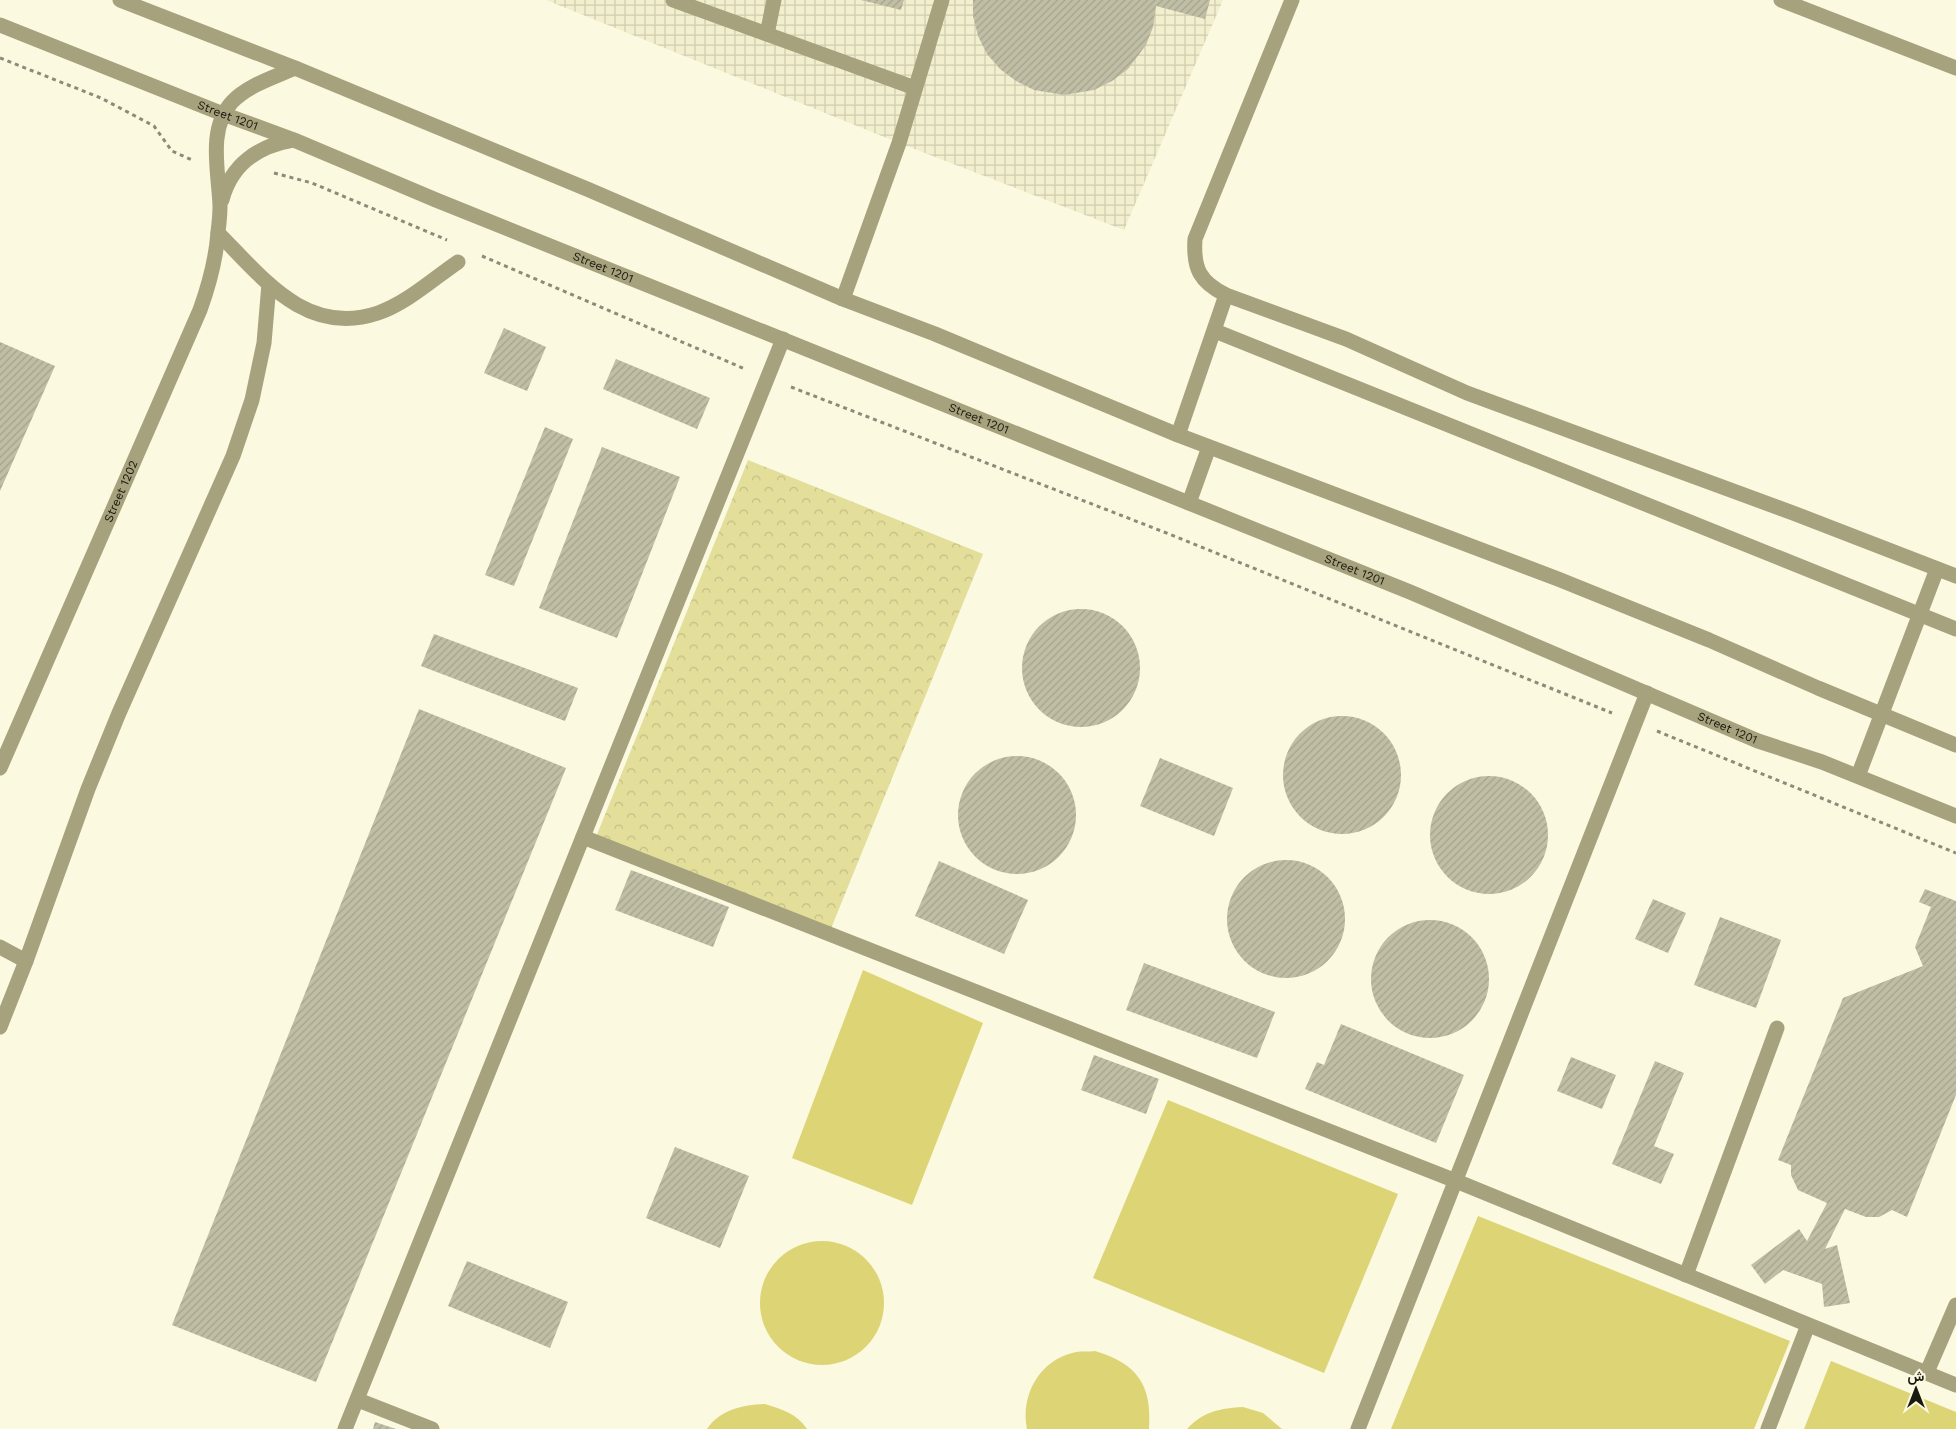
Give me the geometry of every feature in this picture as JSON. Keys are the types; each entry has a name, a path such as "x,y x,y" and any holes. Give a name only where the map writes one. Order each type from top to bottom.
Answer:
{"street":[{"path":"120,0 296,68 587,189 843,300 935,334 1208,447 1558,579 1709,640 1956,745"},
{"path":"673,0 915,88"},
{"path":"767,34 774,0"},
{"path":"843,300 899,143 942,0"},
{"path":"1292,0 1195,239 1194,257 1199,273 1210,287 1346,339 1466,393 1793,513 1956,576"},
{"path":"1781,0 1956,68"},
{"name":"Street 1201","path":"0,25 223,114 294,140 436,200 1410,592 1758,741 1822,762 1956,816"},
{"name":"Street 1202","path":"0,768 200,310 209,285 215,260 218,233 220,206 217,140 223,114 240,95 296,68"},
{"name":"Street 1202","path":"220,206 225,189 234,173 246,160 260,149 276,143 294,140"},
{"path":"218,233 268,284 292,303 319,315 348,319 378,313 404,300 458,262"},
{"path":"0,1027 26,961 88,788 119,713 233,456 252,400 264,343 268,284"},
{"path":"1178,435 1215,331 1226,294"},
{"path":"1215,331 1956,630"},
{"path":"345,1429 783,339"},
{"path":"1189,503 1208,447"},
{"path":"1858,776 1921,616 1937,570"},
{"path":"1358,1429 1647,693"},
{"path":"583,837 1456,1181 1956,1384"},
{"path":"0,947 26,961"},
{"path":"1686,1275 1777,1028"},
{"path":"1927,1372 1956,1305"},
{"path":"1768,1429 1808,1325"},
{"path":"358,1400 432,1429"}],"path":[{"path":"0,58 101,98 154,126 172,151 217,171"},
{"path":"234,173 278,173 312,183 448,241"},
{"path":"476,253 768,378 1173,536 1956,853"}],"shaded area":[{"path":"546,0 1223,0 1124,230 899,143"},
{"path":"863,970 983,1023 912,1205 792,1158"},
{"path":"1168,1100 1398,1194 1324,1373 1093,1278"},
{"path":"1478,1216 1790,1341 1754,1429 1391,1429"},
{"path":"822,1241 846,1246 857,1251 866,1259 874,1268 879,1279 884,1303 879,1327 874,1338 866,1347 857,1355 846,1360 822,1365 798,1360 787,1355 778,1347 770,1338 765,1327 760,1303 765,1279 770,1268 778,1259 787,1251 798,1246"},
{"path":"1095,1351 1122,1362 1139,1378 1145,1388 1148,1400 1149,1429 1027,1429 1026,1416 1030,1392 1035,1380 1043,1370 1063,1356 1076,1352"},
{"path":"1831,1361 1956,1412 1956,1429 1804,1429"},
{"path":"765,1404 794,1416 807,1429 707,1429 712,1422 733,1409"},
{"path":"1243,1407 1263,1413 1282,1429 1187,1429 1193,1423 1212,1412 1227,1408"}],"green space":[{"path":"748,460 983,554 830,931 596,837"}],"building":[{"path":"861,0 904,0 901,10"},
{"path":"973,0 1210,0 1205,19 1156,6 1153,27 1146,45 1128,69 1112,81 1094,90 1064,95 1034,90 1016,81 1000,69 987,54 978,36 973,16"},
{"path":"504,328 546,347 527,391 484,373"},
{"path":"0,342 55,366 0,491"},
{"path":"616,359 710,398 697,429 603,389"},
{"path":"545,427 573,439 514,586 485,575"},
{"path":"602,447 680,477 617,638 539,608"},
{"path":"1081,609 1104,613 1123,626 1136,645 1140,668 1136,691 1123,710 1104,723 1081,727 1058,723 1039,710 1026,691 1022,668 1026,645 1039,626 1058,613"},
{"path":"434,634 578,688 565,721 421,666"},
{"path":"419,709 566,768 316,1382 172,1325"},
{"path":"1342,716 1365,720 1384,733 1397,752 1401,775 1397,798 1384,817 1365,830 1342,834 1319,830 1300,817 1287,798 1283,775 1287,752 1300,733 1319,720"},
{"path":"1017,756 1040,760 1059,773 1072,792 1076,815 1072,838 1059,857 1040,870 1017,874 994,870 975,857 962,838 958,815 962,792 975,773 994,760"},
{"path":"1160,758 1233,788 1214,836 1140,806"},
{"path":"1489,776 1512,780 1531,793 1544,812 1548,835 1544,858 1531,877 1512,890 1489,894 1466,890 1447,877 1434,858 1430,835 1434,812 1447,793 1466,780"},
{"path":"1286,860 1309,864 1328,877 1341,896 1345,919 1341,942 1328,961 1309,974 1286,978 1263,974 1244,961 1231,942 1227,919 1231,896 1244,877 1263,864"},
{"path":"939,861 1028,900 1004,954 915,916"},
{"path":"631,870 729,907 713,947 615,910"},
{"path":"1925,889 1956,901 1956,1095 1907,1217 1892,1210 1879,1217 1866,1217 1845,1209 1825,1249 1837,1245 1850,1303 1824,1307 1822,1284 1783,1270 1765,1284 1751,1265 1799,1229 1807,1241 1827,1203 1798,1190 1791,1175 1791,1165 1778,1160 1843,998 1923,966 1915,947 1931,907 1919,902"},
{"path":"1653,899 1686,913 1668,953 1635,939"},
{"path":"1720,917 1781,940 1756,1008 1694,985"},
{"path":"1430,920 1453,924 1472,937 1485,956 1489,979 1485,1002 1472,1021 1453,1034 1430,1038 1407,1034 1388,1021 1375,1002 1371,979 1375,956 1388,937 1407,924"},
{"path":"1144,963 1275,1012 1257,1058 1126,1010"},
{"path":"1341,1024 1464,1075 1436,1143 1305,1089 1317,1062 1324,1065"},
{"path":"1094,1055 1159,1079 1146,1114 1081,1090"},
{"path":"1571,1057 1616,1075 1602,1109 1557,1091"},
{"path":"1655,1061 1684,1073 1654,1146 1674,1154 1661,1184 1612,1164"},
{"path":"675,1147 749,1176 720,1248 646,1218"},
{"path":"467,1261 568,1302 550,1348 448,1306"},
{"path":"375,1422 396,1429 373,1429"}]}
